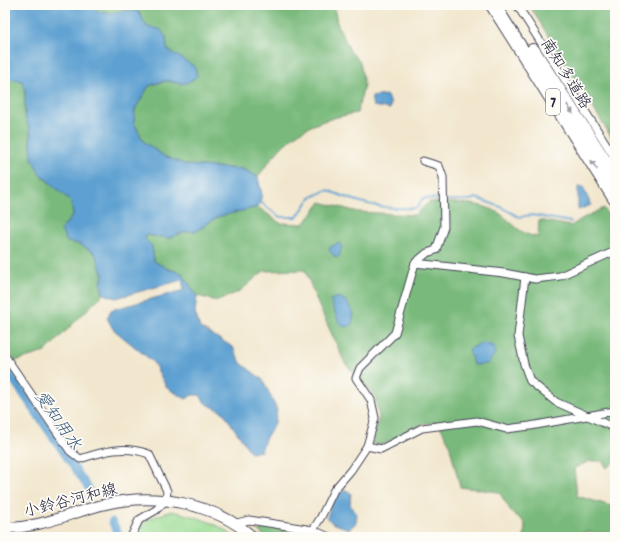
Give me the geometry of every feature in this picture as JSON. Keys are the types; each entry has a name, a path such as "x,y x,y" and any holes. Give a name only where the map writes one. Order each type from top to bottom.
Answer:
{"highway":[{"name":"南知多道路","path":"493,5 615,198"},
{"name":"南知多道路","path":"504,5 615,178"}],"main road":[{"name":"小鈴谷河和線","path":"5,528 22,527 53,521 98,506 120,501 166,500 195,507 233,524 253,537"}],"street":[{"path":"516,5 615,158"},
{"path":"313,530 334,490 351,470 367,446 375,418 371,400 356,378 360,368 395,332 415,263 427,253 436,250 444,227 443,177 439,166 422,161"},
{"path":"415,263 535,278 560,276 615,251"},
{"path":"525,277 518,336 524,364 530,381 556,402 615,428"},
{"path":"5,356 70,451 80,459 108,450 126,448 149,454 167,491 166,500 156,510 139,520 131,537"},
{"path":"367,446 381,449 422,428 477,421 506,429 615,410"},
{"path":"233,524 249,520 313,530 329,537"}],"green space":[{"path":"89,5 334,5 337,23 350,51 360,62 364,85 357,113 324,121 299,133 279,151 258,177 243,169 186,165 164,156 144,142 134,123 135,109 149,86 166,81 181,84 167,49 166,37 147,27 139,12 125,11 108,13 96,10"},
{"path":"529,5 615,5 615,143"},
{"path":"5,78 22,81 25,89 25,116 30,130 30,143 39,174 71,200 73,215 67,222 67,242 79,244 95,253 103,275 101,284 103,294 45,352 15,361 5,342"},
{"path":"321,202 358,212 415,215 429,202 483,206 499,213 526,234 538,237 539,220 571,226 583,218 604,208 615,228 615,461 607,468 602,461 590,461 574,468 577,496 615,507 615,534 588,532 568,537 524,537 525,523 511,511 499,492 460,487 449,443 438,422 423,424 382,445 372,444 379,417 375,397 345,363 318,304 305,270 264,271 240,291 218,301 197,296 182,273 168,269 154,261 152,246 145,240 146,235 169,238 184,232 197,231 216,217 258,207 280,223 304,224"},
{"path":"171,511 196,517 212,523 227,531 234,537 139,537 138,532 146,520"},
{"path":"265,526 317,537 264,537 259,531"}],"water":[{"path":"5,5 89,5 96,10 108,13 125,11 139,12 147,27 160,29 166,37 167,49 195,67 197,76 189,82 180,83 166,81 149,86 135,109 134,123 144,142 164,156 186,165 243,169 258,177 262,195 258,207 217,217 197,231 184,232 169,238 146,235 145,239 152,246 154,261 168,269 182,273 197,296 195,312 200,328 233,347 241,363 263,380 277,410 275,423 265,439 261,451 251,453 223,412 205,403 200,395 192,395 186,399 167,388 153,362 113,329 107,318 111,310 184,290 182,280 116,298 103,294 101,284 103,275 95,253 79,244 67,242 61,230 73,215 71,201 39,173 32,158 30,130 25,116 25,89 22,81 5,78"},
{"path":"386,95 391,103 390,109 373,106 371,97"},
{"path":"578,187 583,187 591,205 578,210"},
{"path":"339,243 342,247 339,256 336,258 329,250 330,247"},
{"path":"339,297 346,301 354,313 352,325 346,327 340,325 330,300"},
{"path":"482,343 494,346 495,353 488,364 473,365 469,349"},
{"path":"346,490 351,493 350,505 357,514 356,523 349,529 332,523 327,517 335,497"}],"waterway":[{"path":"260,202 280,217 297,217 310,198 327,190 370,205 392,208 417,208 423,198 439,199"},
{"path":"447,200 470,200 476,198 501,207 519,217 532,215 571,222"},
{"name":"愛知用水","path":"5,368 89,489"},
{"name":"愛知用水","path":"112,522 121,537"}]}
